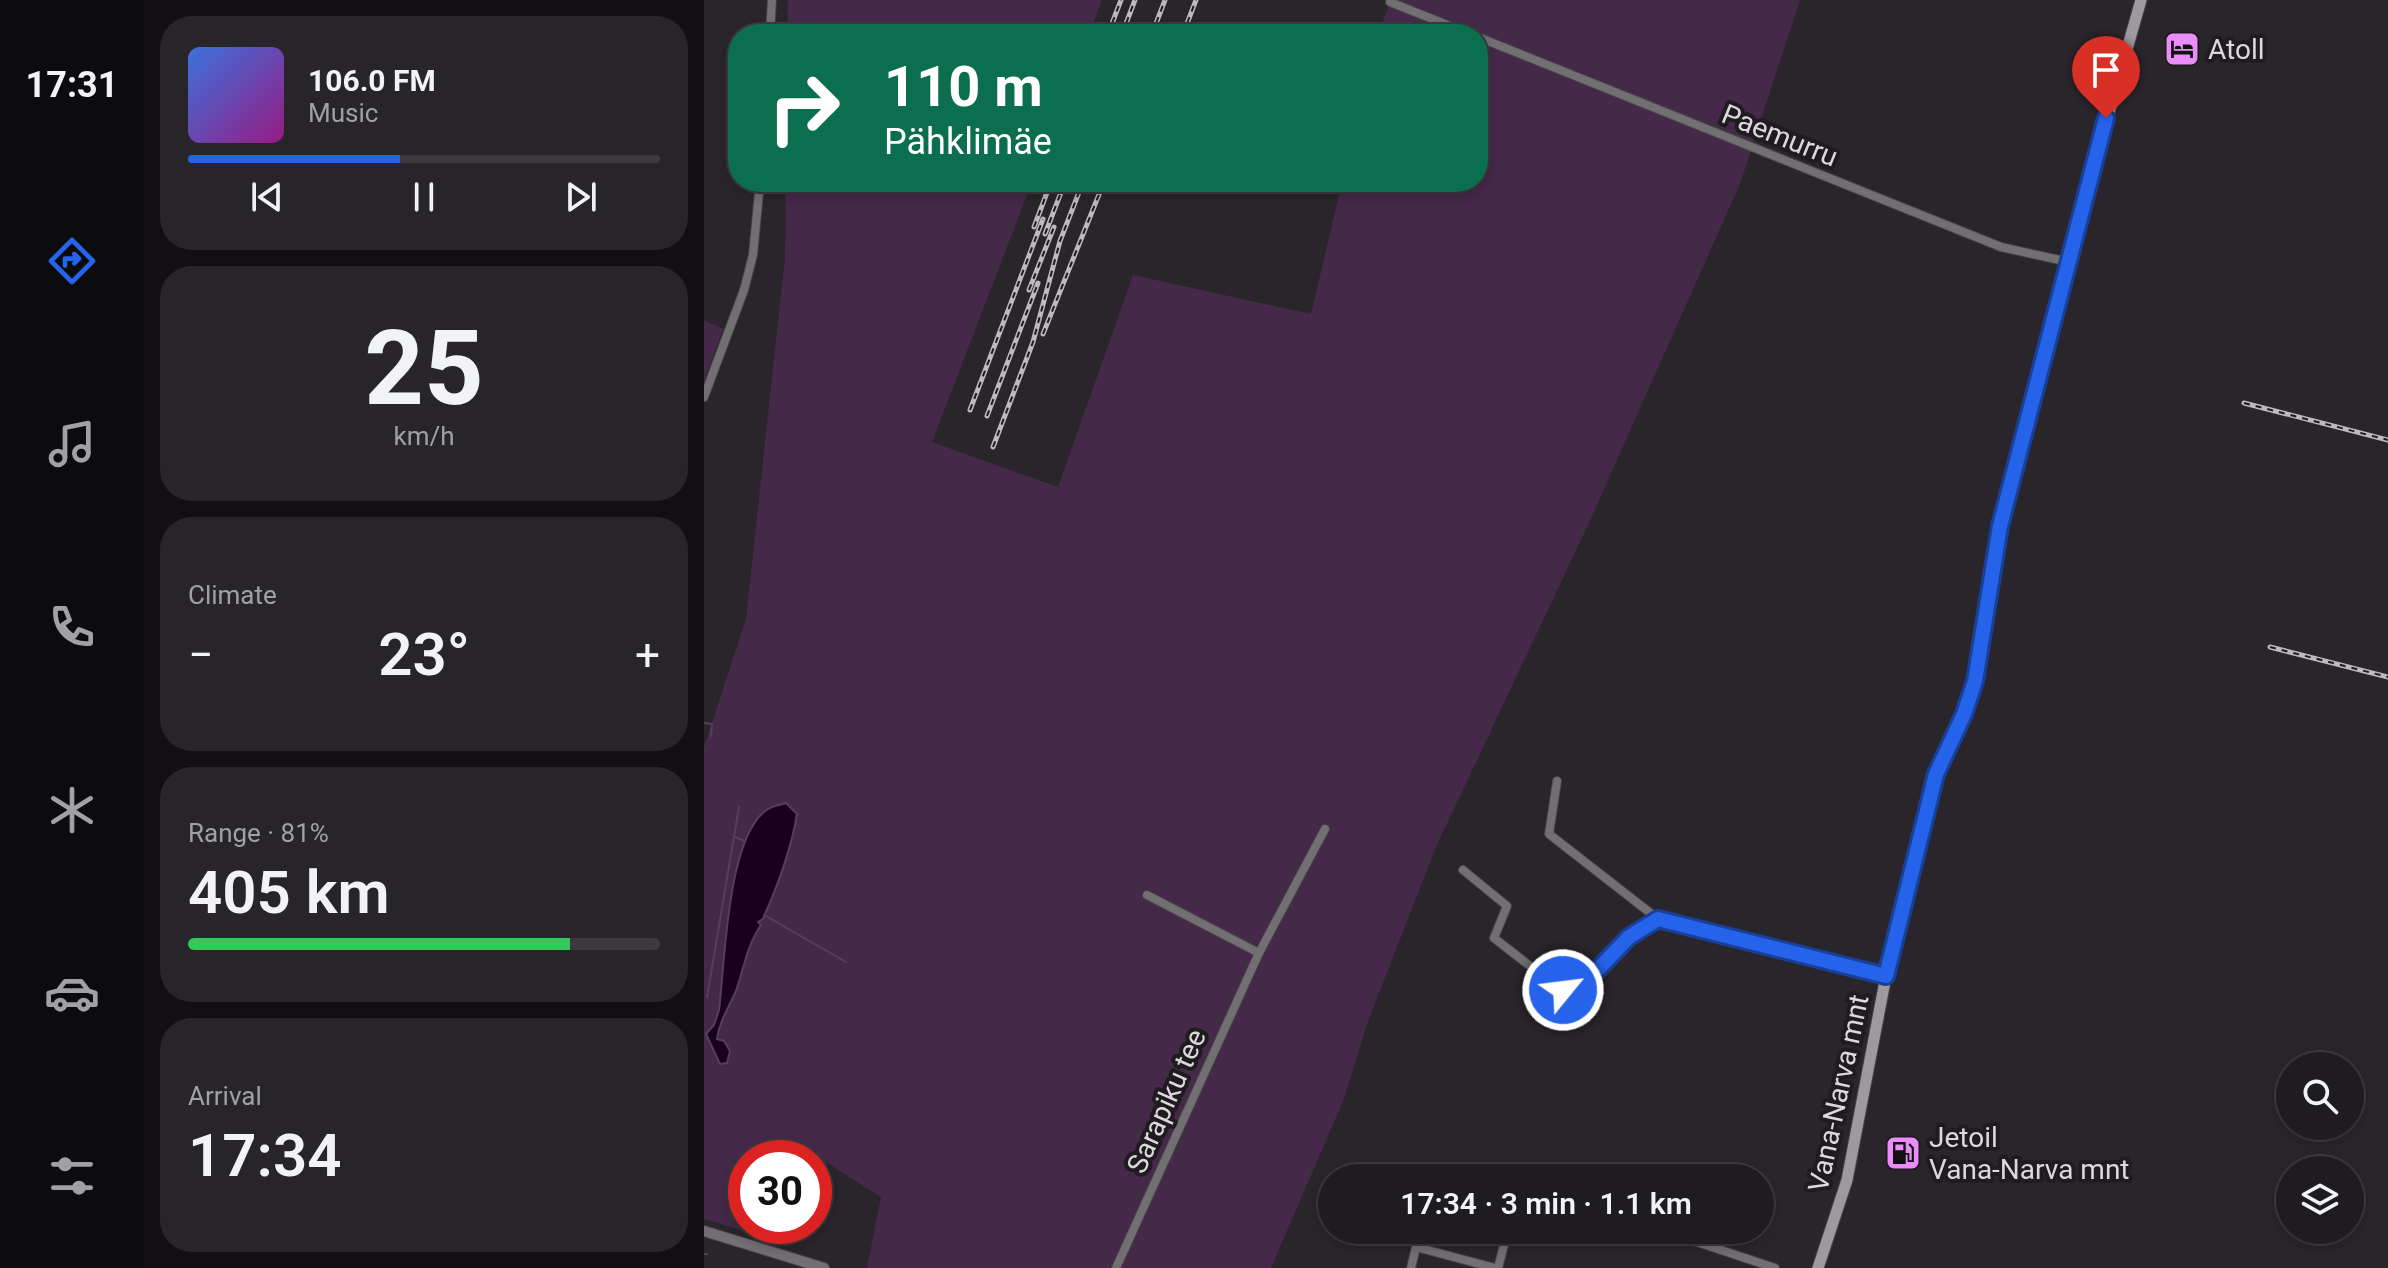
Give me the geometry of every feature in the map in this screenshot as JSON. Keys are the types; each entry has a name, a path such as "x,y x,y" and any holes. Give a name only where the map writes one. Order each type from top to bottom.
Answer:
{"main road":[{"name":"Vana-Narva mnt","path":"1818,1268 1847,1180 1886,976 1936,774 1964,714 1975,681 2000,526 2141,0"}],"street":[{"path":"771,24 772,0"},
{"path":"1390,2 1445,24"},
{"name":"Paemurru","path":"1488,41 2001,247 2069,262"},
{"path":"704,397 753,255 759,192"},
{"path":"1557,781 1549,834 1658,919 1886,976"},
{"name":"Sarapiku tee","path":"1116,1268 1259,953 1325,829"},
{"path":"1463,870 1507,906 1494,938 1568,992 1580,988 1629,937 1658,919"},
{"path":"1147,895 1259,953"},
{"path":"704,1231 824,1268"},
{"path":"1411,1268 1416,1247 1497,1268 1504,1244"},
{"path":"1703,1244 1775,1268"}],"shaded area":[{"path":"788,0 1102,0 1093,24 787,24"},
{"path":"1391,0 1800,0 1740,184 1588,525 1436,847 1367,1024 1344,1099 1271,1268 867,1268 881,1197 832,1166 832,1140 728,1140 728,1226 704,1219 704,747 746,619 785,257 786,192 1028,192 932,442 1058,487 1133,275 1311,314 1340,192 1488,192 1488,24 1382,24"},
{"path":"704,320 723,329 704,382"},
{"path":"786,803 797,814 791,841 779,881 763,919 758,922 761,925 720,1027 717,1039 724,1041 730,1051 727,1063 720,1064 706,1034 714,1025 719,1010 726,932 736,871 754,823 768,809"}],"building":[{"name":"Atoll","path":"2180,36 2194,40 2188,63 2170,57 2175,38 2179,39"}],"waterway":[{"path":"704,723 712,724 711,736"},
{"path":"707,997 739,807"},
{"path":"735,837 745,841"},
{"path":"764,915 846,962"}],"railway":[{"path":"1112,24 1121,0"},
{"path":"1126,24 1135,0"},
{"path":"1156,24 1165,0"},
{"path":"1187,24 1196,0"},
{"path":"1034,227 1047,192"},
{"path":"1045,234 1061,192"},
{"path":"993,447 1033,342 1060,241 1079,192"},
{"path":"1043,334 1100,192"},
{"path":"970,410 1043,219"},
{"path":"1029,290 1054,227"},
{"path":"987,416 1038,283"},
{"path":"2244,403 2388,440"},
{"path":"2270,647 2388,677"}],"place":[{"name":"Atoll","path":"2182,49"},
{"name":"Jetoil Vana-Narva mnt","path":"1903,1153"}],"route":[{"path":"1563,990 1568,992 1580,988 1629,937 1658,919 1886,976 1936,774 1964,714 1975,681 2000,526 2106,118"}]}
